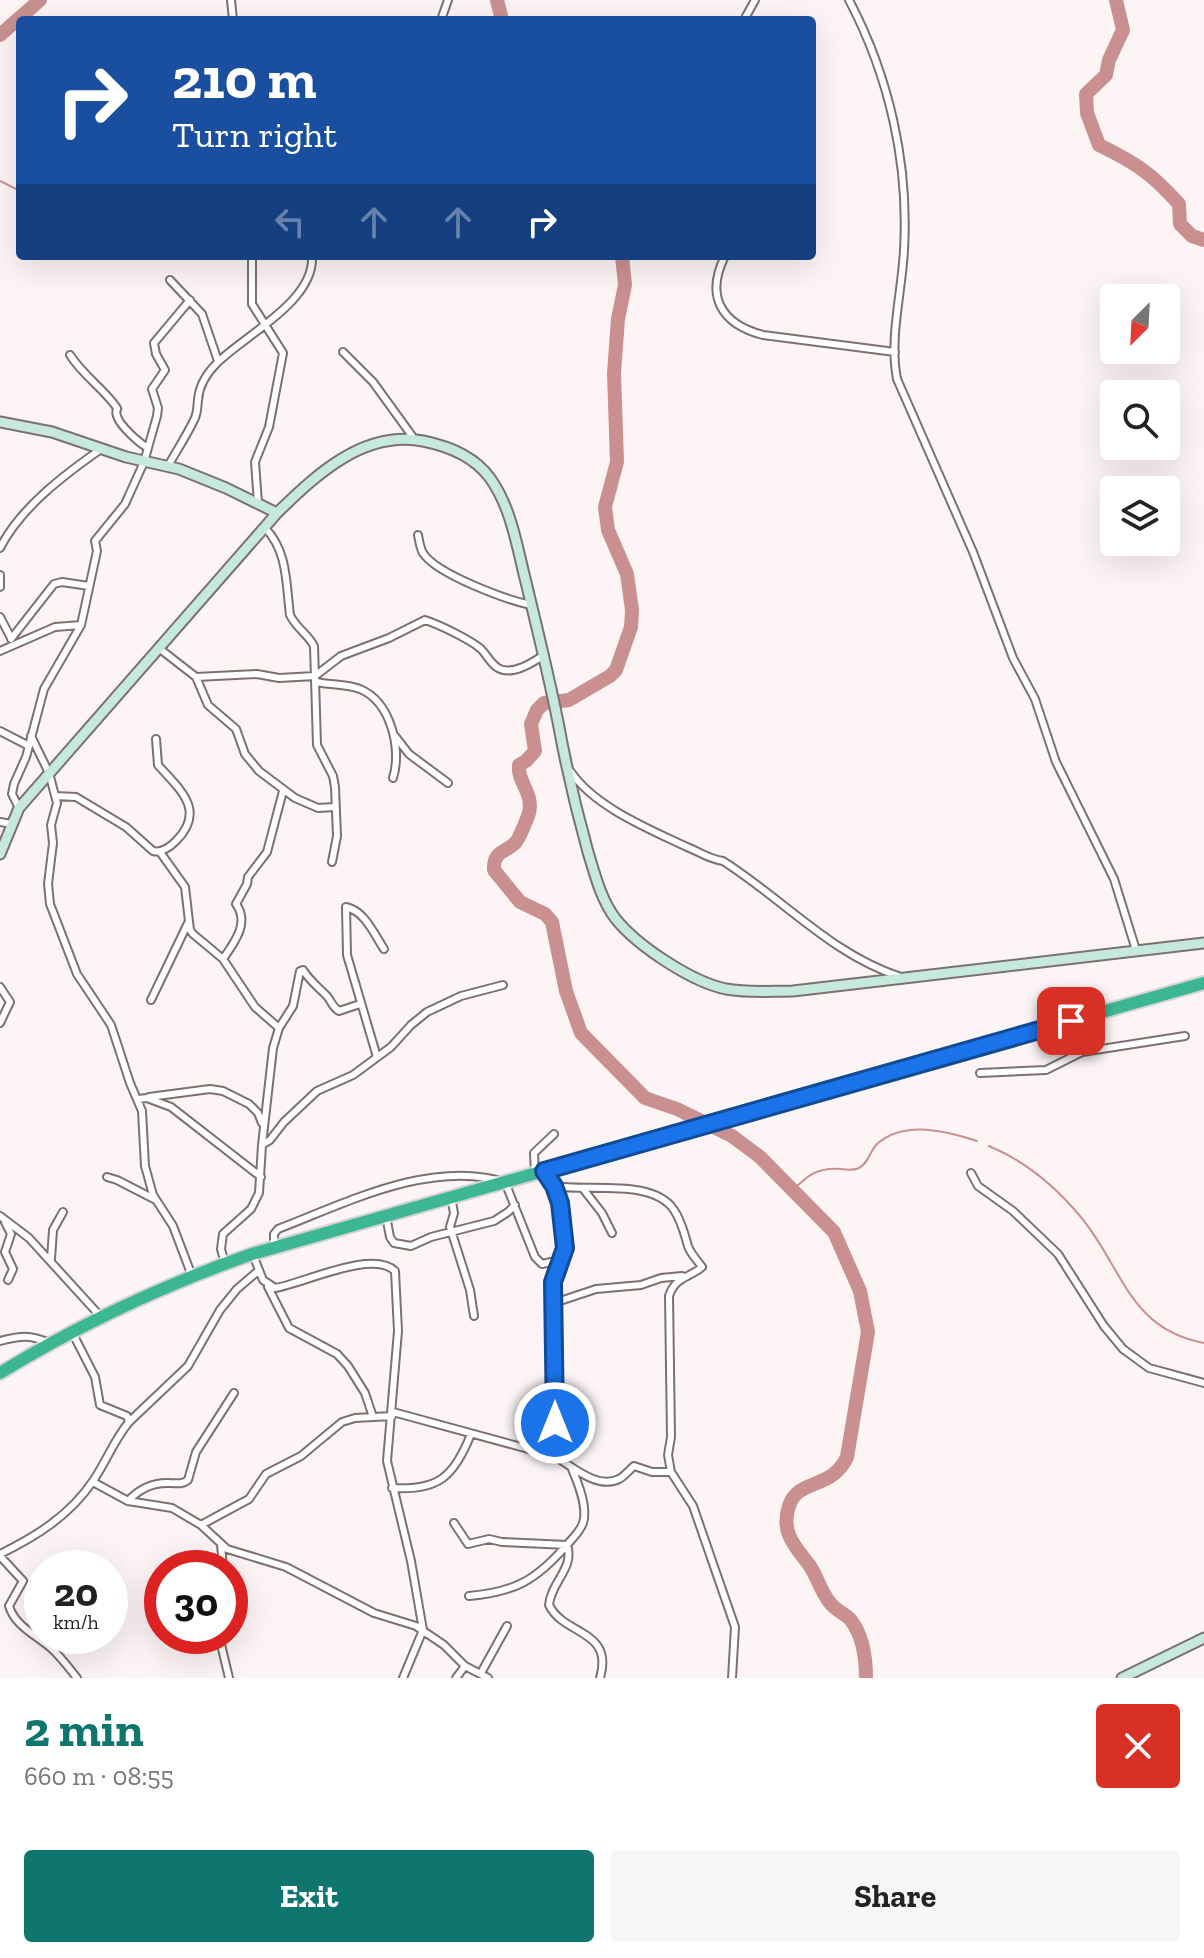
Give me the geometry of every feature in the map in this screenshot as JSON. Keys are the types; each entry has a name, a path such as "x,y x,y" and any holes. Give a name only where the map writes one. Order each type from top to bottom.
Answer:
{"highway":[{"path":"0,1373 49,1343 101,1317 192,1276 252,1254 1204,983"}],"street":[{"path":"849,0 874,52 895,126 902,167 904,245 895,352 897,379 973,552 1013,658 1035,699 1056,762 1114,879 1136,950"},
{"path":"252,260 251,301 283,353 269,427 255,462 258,503"},
{"path":"168,466 197,415 201,386 218,361 267,324 299,291 312,260"},
{"path":"724,260 716,299 721,309 743,328 763,335 895,352"},
{"path":"170,280 190,300 207,324 218,361"},
{"path":"19,808 12,794 14,784 29,746 44,689 81,625 97,551 95,541 125,504 144,462 158,408 152,389 165,370 154,343 190,300"},
{"path":"343,352 373,382 415,440"},
{"path":"70,355 82,374 116,407 119,419 134,440 148,448"},
{"path":"0,422 52,432 144,462 168,466 277,513"},
{"path":"0,854 19,808 277,513 321,472 353,452 381,442 415,440 452,449 467,457 490,479 509,515 544,655 575,805 607,906 634,938 670,963 704,982 742,991 793,991 1204,943"},
{"path":"0,548 43,495 101,449"},
{"path":"265,528 276,541 282,558 290,615 314,646 317,745 334,779 337,836 332,862"},
{"path":"418,535 422,552 439,566 503,598 531,605"},
{"path":"0,575 0,587"},
{"path":"0,651 12,642 54,584 62,582 89,586"},
{"path":"0,617 12,642"},
{"path":"315,679 341,656 425,620 474,644 503,670 516,669 544,655"},
{"path":"12,642 55,627 81,625"},
{"path":"160,649 196,677 208,705 236,729 252,764 283,791 318,808 334,807"},
{"path":"196,677 257,674 315,679 364,691 383,710 391,730 397,757 393,778"},
{"path":"391,730 409,754 448,783"},
{"path":"0,731 29,746"},
{"path":"31,736 56,796 48,884 50,904 77,974 111,1025 130,1083 142,1099 145,1166 156,1200 173,1226 192,1276"},
{"path":"56,796 76,797 132,831 153,851 160,852 183,833 190,815 180,788 158,765 156,739"},
{"path":"565,764 577,781 609,807 659,834 712,859 723,861 858,959 904,978"},
{"path":"223,959 235,941 242,921 237,900 248,877 267,852 283,791"},
{"path":"0,822 12,824"},
{"path":"160,852 185,887 193,934 223,959 255,1007 279,1028"},
{"path":"377,1057 347,955 346,907 354,908 364,919 384,949"},
{"path":"151,1000 189,919"},
{"path":"225,1264 221,1249 223,1234 251,1209 259,1193 269,1069 279,1028 293,1006 301,970 339,1011 360,1004"},
{"path":"262,1145 317,1091 353,1075 402,1037 411,1025 441,1004 503,985"},
{"path":"0,987 10,1002 0,1023"},
{"path":"980,1073 1046,1070 1082,1052 1185,1036"},
{"path":"142,1099 177,1092 223,1091 249,1104 258,1113 264,1127"},
{"path":"142,1099 171,1107 261,1177"},
{"path":"554,1134 534,1153 539,1172 554,1186 560,1203 565,1248 553,1282 554,1456"},
{"path":"971,1173 978,1186 1013,1211 1058,1254 1104,1326 1123,1349 1149,1368 1204,1383"},
{"path":"274,1248 274,1234 278,1229 409,1181 487,1176 505,1182 523,1233 539,1263 551,1262 557,1267"},
{"path":"107,1177 156,1200"},
{"path":"554,1186 584,1190 637,1190 655,1195 671,1206 687,1235 688,1246 702,1267 683,1276 674,1284 669,1296 671,1437 668,1455 671,1472 693,1506 735,1627 732,1678"},
{"path":"584,1190 597,1205 612,1233"},
{"path":"451,1197 454,1213 450,1225 470,1290 474,1316"},
{"path":"386,1216 390,1237 399,1245 411,1246 431,1237 501,1218 515,1205"},
{"path":"51,1259 53,1230 63,1212"},
{"path":"0,1216 51,1259 101,1317"},
{"path":"0,1216 11,1234 5,1252 13,1269 8,1280"},
{"path":"252,1254 289,1328 337,1354 365,1393 373,1417"},
{"path":"266,1284 280,1288 316,1274 347,1267 384,1264 392,1267 397,1280 398,1331 387,1451 423,1630 403,1678"},
{"path":"77,1678 61,1658 11,1613 9,1606 23,1581 0,1555 46,1529 71,1507 93,1482 129,1422 188,1366 220,1310 237,1289 258,1271"},
{"path":"554,1303 596,1289 641,1285 661,1278 683,1276"},
{"path":"72,1332 95,1377 100,1405 127,1416 129,1422"},
{"path":"0,1341 24,1335 49,1343"},
{"path":"128,1501 145,1487 179,1484 188,1480 196,1452 234,1393"},
{"path":"201,1525 249,1499 266,1474 301,1456 342,1422 392,1414 554,1456 572,1469 610,1481 622,1477 634,1466 652,1472 671,1472"},
{"path":"392,1488 417,1489 436,1483 458,1460 471,1434"},
{"path":"469,1596 499,1592 524,1584 567,1545 584,1521 572,1469"},
{"path":"93,1482 128,1501 172,1508 201,1525 221,1544 237,1553 301,1573 374,1613 423,1630 465,1666 484,1675 507,1626"},
{"path":"454,1523 468,1544 489,1539 567,1545"},
{"path":"221,1544 222,1550"},
{"path":"567,1545 569,1563 560,1575 549,1605 558,1616 596,1643 603,1661 600,1678"},
{"path":"1122,1678 1204,1638"},
{"path":"223,1654 229,1678"},
{"path":"456,1678 465,1666"}],"waterway":[{"path":"22,16 40,0"},
{"path":"497,0 501,16"},
{"path":"1116,0 1123,30 1109,60 1106,75 1086,94 1087,113 1099,145 1133,163 1160,184 1179,204 1180,224 1192,236 1204,240"},
{"path":"0,35 16,21"},
{"path":"0,181 16,189"},
{"path":"622,260 625,285 618,319 614,373 617,462 605,507 608,530 627,574 631,627 616,670 610,676 569,700 544,703 537,710 531,724 535,751 519,765 520,777 529,799 529,813 517,841 496,859 494,870 520,902 545,914 552,922 566,991 581,1033 645,1098 677,1109 732,1136 760,1157 834,1232 860,1291 868,1332 847,1457 833,1475 793,1497 787,1524 791,1539 828,1600 850,1619 858,1632 866,1678"},
{"path":"793,1190 820,1171 859,1168 877,1144 900,1132 939,1131 977,1141"},
{"path":"989,1146 1027,1167 1070,1205 1095,1236 1143,1310 1179,1336 1204,1343"}],"route":[{"path":"555,1423 553,1282 565,1248 561,1234 560,1203 544,1171 1071,1021"}]}
